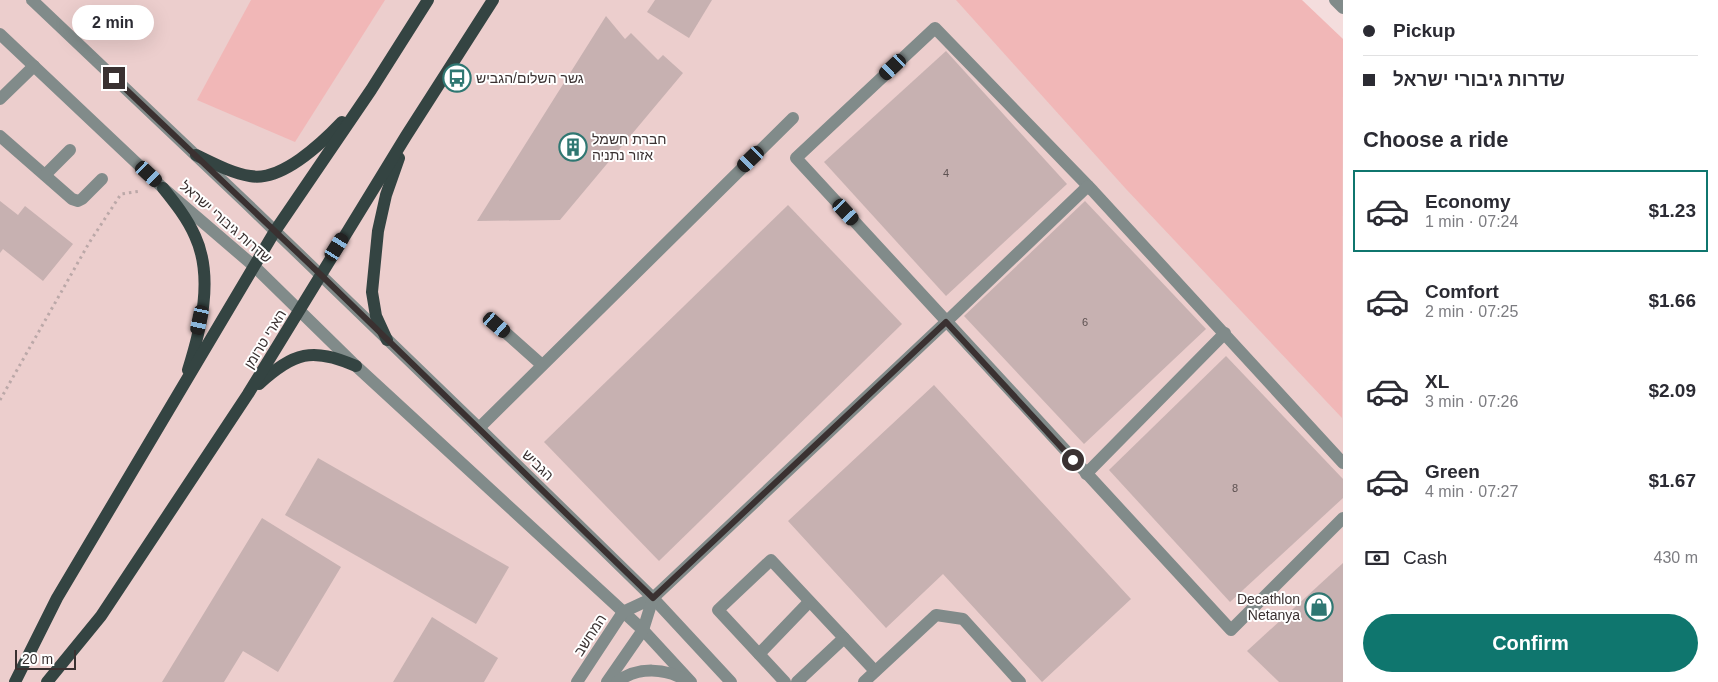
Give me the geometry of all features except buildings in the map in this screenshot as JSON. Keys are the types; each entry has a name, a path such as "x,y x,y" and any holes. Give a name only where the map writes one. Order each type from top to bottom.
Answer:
{"main road":[{"path":"15,682 57,598 275,231 428,0"},
{"name":"הארי טרומן","path":"47,682 101,616 248,394 406,136 493,0"},
{"path":"196,155 230,170 250,176 267,177 282,171 330,134 370,90"},
{"path":"386,340 376,316 372,292 374,262 378,231 386,195 406,136"},
{"path":"163,188 185,217 196,238 204,264 204,288 200,320 193,355 182,389"},
{"path":"248,394 272,373 308,354 327,355 356,366"}],"street":[{"name":"שדרות גיבורי ישראל","path":"32,0 321,275"},
{"path":"1335,0 1343,8"},
{"path":"1343,462 1088,186 935,28 796,158 1231,630 1343,518"},
{"name":"שדרות גיבורי ישראל","path":"0,34 163,188 255,267 300,310"},
{"path":"0,99 34,66"},
{"path":"479,428 793,118"},
{"path":"0,136 72,199 78,202 102,179"},
{"path":"45,175 70,150"},
{"path":"607,682 643,630 653,598 1088,186"},
{"name":"הגביש","path":"321,275 653,598 731,682"},
{"path":"300,310 356,366 643,630 690,682"},
{"path":"497,325 542,365"},
{"path":"1086,474 1225,333"},
{"path":"785,682 718,610 771,560 876,671"},
{"name":"המחשב","path":"577,682 622,612 653,598"},
{"path":"758,654 810,602"},
{"path":"864,682 936,615 963,619 1020,682"},
{"path":"797,682 844,638"},
{"path":"617,682 639,672 653,670 668,672 690,682"}],"path":[{"path":"0,400 89,243 121,194 163,188"}],"shaded area":[{"path":"0,0 1268,0 1343,59 1343,682 0,682"},
{"path":"251,0 385,0 295,142 197,100"},
{"path":"956,0 1302,0 1343,39 1342,418 1126,189"}],"place":[{"name":"גשר השלום/הגביש","path":"457,78"},
{"name":"חברת חשמל אזור נתניה","path":"573,147"},
{"name":"Decathlon Netanya","path":"1319,607"}],"route":[{"path":"114,78 321,275 653,598 946,322 1073,460"}]}
